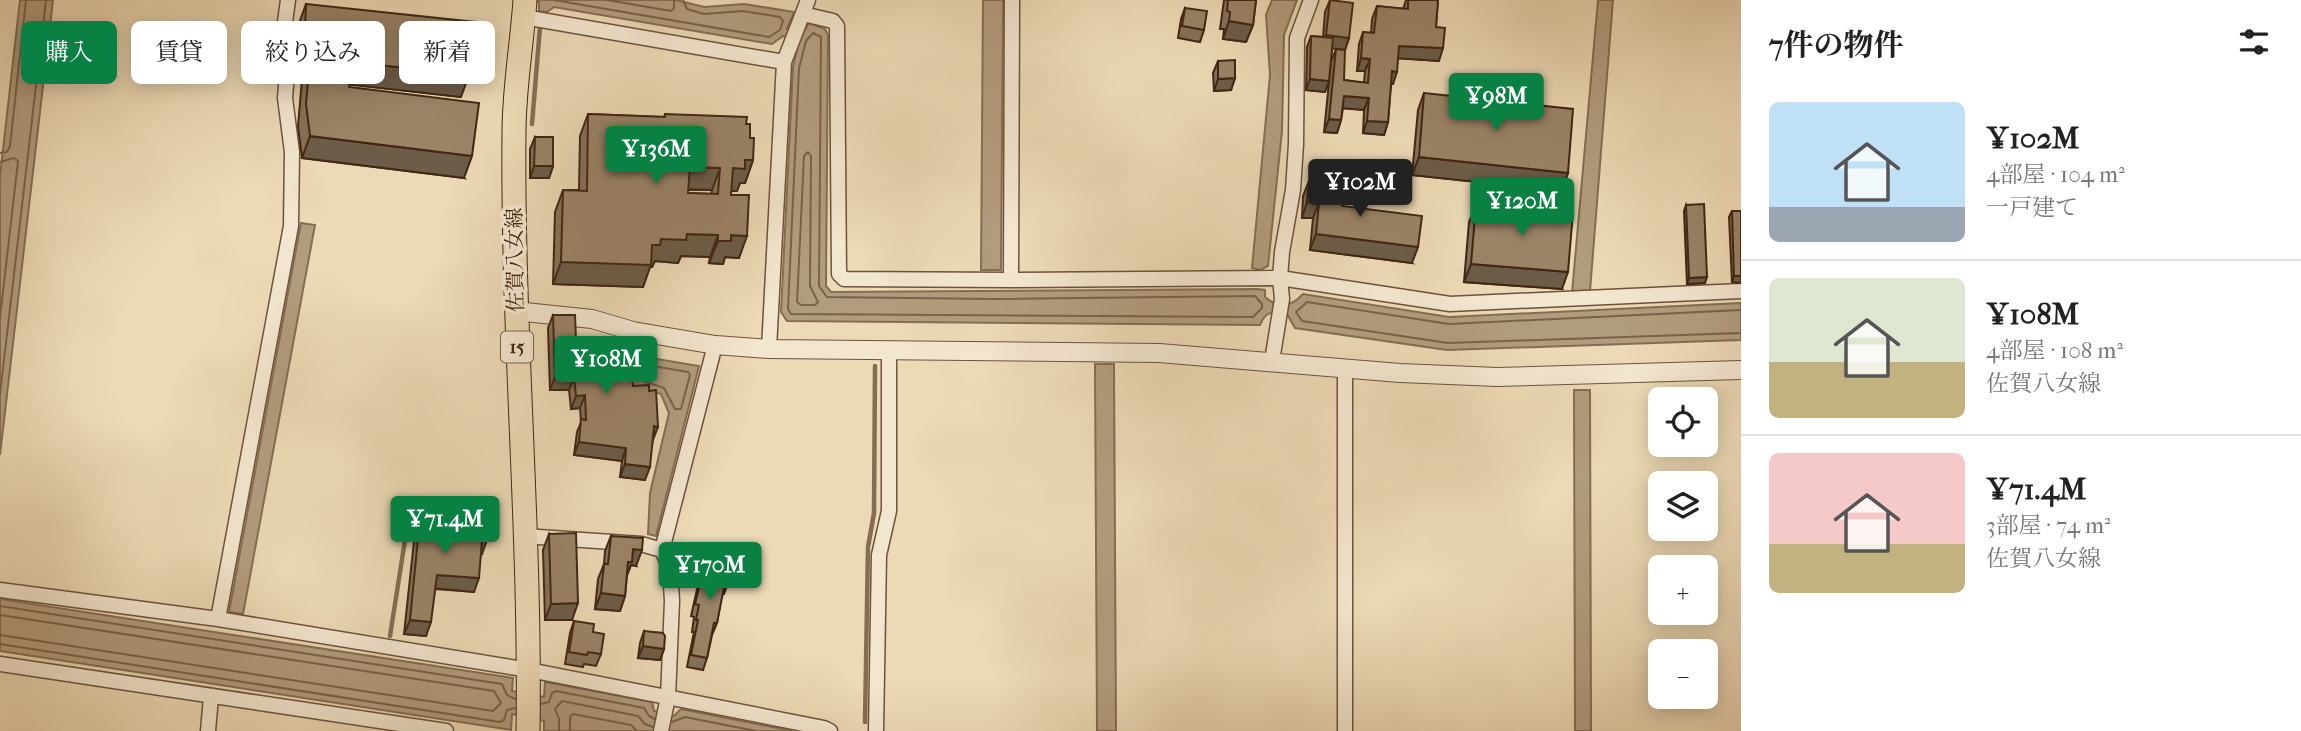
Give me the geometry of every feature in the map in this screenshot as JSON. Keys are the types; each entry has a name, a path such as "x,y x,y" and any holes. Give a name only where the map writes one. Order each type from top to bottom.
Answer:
{"main road":[{"name":"佐賀八女線","path":"525,7 513,129 515,311 529,680 528,727"}],"street":[{"path":"218,619 292,226 292,152 285,98 288,62 285,22 288,0"},
{"path":"1011,280 1012,0"},
{"path":"1272,361 1282,299 1282,252 1295,167 1297,38 1311,0"},
{"path":"525,7 784,62"},
{"path":"769,349 784,62 805,7 833,21 836,26 839,274 844,279 1280,278 1450,304 1741,291"},
{"path":"515,311 592,319 633,331 715,345 769,349 1159,353 1345,369 1497,377 1741,370"},
{"path":"661,731 668,698 673,601 670,568 662,550 715,345"},
{"path":"876,731 879,555 889,511 889,350"},
{"path":"1345,369 1345,731"},
{"path":"524,536 641,544 662,550"},
{"path":"0,590 218,619 529,680 668,698 830,731"},
{"path":"0,664 212,698 446,731"},
{"path":"208,731 212,698"}],"water":[{"path":"20,0 53,0 51,21 21,21 21,84 43,84 0,455 0,176"},
{"path":"526,0 676,0 704,7 744,4 794,12 787,29 802,35 809,23 825,29 828,35 826,286 831,292 1257,289 1265,290 1265,297 1280,305 1294,302 1303,294 1449,317 1741,303 1741,340 1447,350 1295,328 1287,314 1274,313 1267,314 1260,325 787,321 781,312 793,67 799,42 783,36 772,44 554,7 547,12 539,11 539,2"},
{"path":"983,0 1003,0 1001,270 981,270"},
{"path":"1272,0 1297,0 1284,35 1282,131 1268,266 1260,270 1252,268 1270,75 1266,15"},
{"path":"1598,0 1613,0 1590,291 1572,293"},
{"path":"301,223 315,225 243,614 229,612"},
{"path":"603,350 699,366 656,536 648,534 650,493 669,413 661,394 623,382 616,377 610,371"},
{"path":"1095,364 1114,364 1116,731 1097,731"},
{"path":"1574,390 1590,390 1591,731 1575,731"},
{"path":"0,599 513,678 512,691 544,697 545,682 652,702 654,711 674,716 681,709 792,731 544,731 544,721 512,714 511,730 0,651"}],"building":[{"path":"1228,0 1256,0 1253,25 1229,21"},
{"path":"1330,0 1353,3 1349,38 1326,35"},
{"path":"1408,0 1438,0 1436,27 1445,28 1443,48 1399,46 1397,72 1392,71 1388,122 1367,121 1369,98 1344,96 1341,120 1329,119 1336,49 1345,50 1344,80 1368,83 1370,59 1361,58 1363,32 1374,33 1377,6 1408,9"},
{"path":"306,4 466,21 399,21 399,67 385,66 385,21 305,21"},
{"path":"1185,8 1207,11 1204,30 1182,26"},
{"path":"1311,36 1333,38 1329,81 1310,79"},
{"path":"1235,60 1235,78 1218,79 1218,61"},
{"path":"308,84 349,84 349,87 479,103 472,156 310,136 306,104"},
{"path":"1424,93 1573,109 1568,173 1419,157"},
{"path":"588,114 747,117 750,138 754,138 753,160 745,160 745,169 733,168 731,195 749,195 747,236 731,235 731,241 718,241 718,235 687,234 686,240 661,239 660,245 652,245 651,265 561,262 563,190 587,191","holes":["690,167 720,168 718,194 688,193"]},
{"path":"535,137 553,137 553,166 534,166"},
{"path":"1309,181 1344,183 1342,206 1422,216 1418,247 1316,234 1319,203 1307,202"},
{"path":"1704,204 1707,277 1689,278 1686,205"},
{"path":"1476,205 1573,212 1568,272 1471,264"},
{"path":"1732,211 1741,211 1741,276 1734,276"},
{"path":"553,315 575,315 576,341 604,339 608,376 622,376 622,379 632,379 633,386 649,385 649,391 656,390 658,427 654,426 650,467 625,464 626,448 579,442 581,419 586,420 585,395 576,396 574,377 555,377"},
{"path":"467,507 490,509 487,540 482,540 479,578 437,575 431,622 410,620 421,508 444,510 442,538 464,540"},
{"path":"576,533 578,603 551,604 549,534"},
{"path":"611,536 643,538 642,550 633,549 632,562 628,562 625,596 601,593"},
{"path":"707,555 732,560 707,658 691,655 698,620 699,605 695,604"},
{"path":"574,621 594,624 593,632 604,634 601,654 569,652"},
{"path":"644,631 663,633 664,649 643,646"}],"waterway":[{"path":"532,124 540,27"},
{"path":"865,722 868,547 874,513 875,366"},
{"path":"390,636 408,521"}]}
